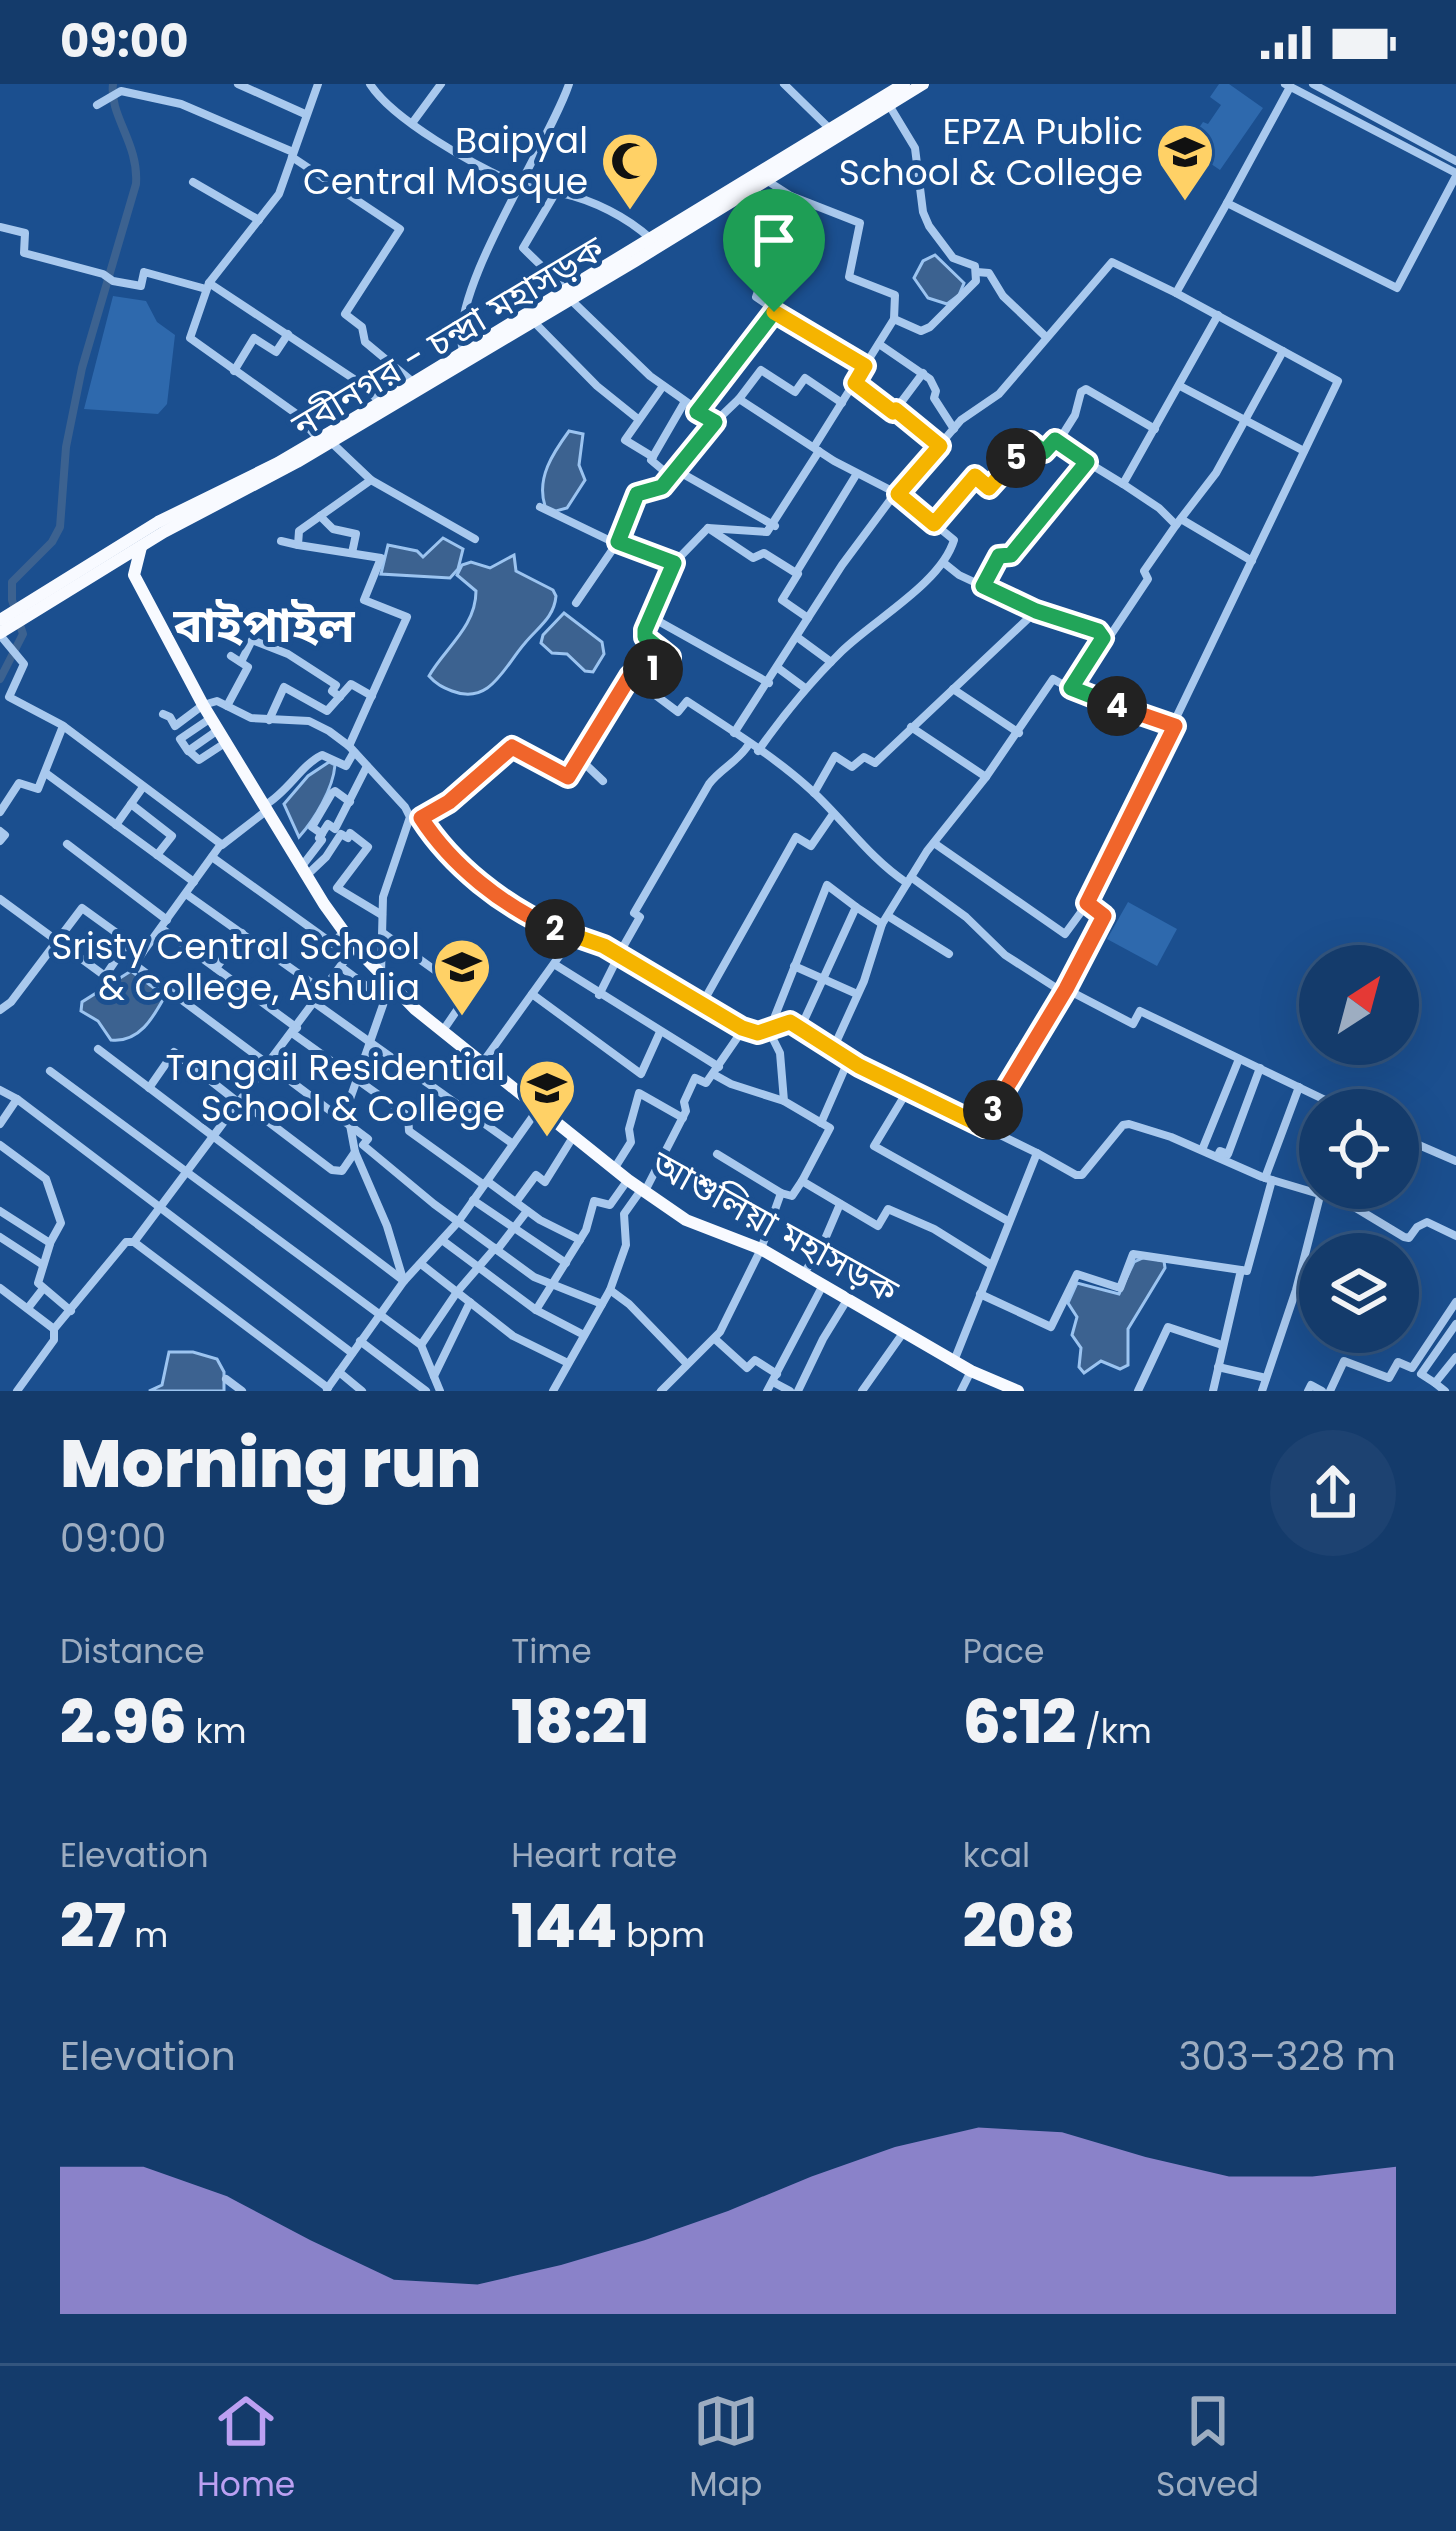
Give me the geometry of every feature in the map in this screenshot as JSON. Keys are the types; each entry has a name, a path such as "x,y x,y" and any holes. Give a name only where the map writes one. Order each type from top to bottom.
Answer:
{"highway":[{"name":"নবীনগর - চন্দ্রা মহাসড়ক","path":"0,620 141,547 533,321 651,239 904,84"},
{"name":"নবীনগর - চন্দ্রা মহাসড়ক","path":"0,634 158,522 324,441 463,352 766,180 922,84"},
{"name":"আশুলিয়া মহাসড়ক","path":"141,547 134,574 214,724 343,932 385,980 442,1032 642,1191 686,1220 761,1249 971,1371 1018,1391"}],"street":[{"path":"238,84 305,114"},
{"path":"318,84 279,194 208,286 190,341 298,415 370,480 475,539"},
{"path":"370,84 390,110 454,151 518,184 615,213 651,239"},
{"path":"413,122 441,84"},
{"path":"463,352 459,338 482,262 569,84"},
{"path":"784,84 830,129"},
{"path":"1313,84 1456,161"},
{"path":"1176,293 1287,86 1456,174 1396,288 1228,203"},
{"path":"98,105 121,92 181,104 292,154 400,229 345,314 362,327 365,342 413,382"},
{"path":"888,104 915,148 929,226 953,258 970,262 977,272"},
{"path":"404,1281 355,1153 350,1099 386,1000 383,897 416,817 449,802 512,747 568,777 630,676 641,667 658,668 670,657 645,637 674,563 708,528 767,532 775,526 894,319 895,295 849,278 860,223 791,196 766,180"},
{"path":"193,182 259,220"},
{"path":"556,192 524,248 608,339 684,403 715,422"},
{"path":"791,196 756,293 774,312 865,366"},
{"path":"0,227 26,233 23,253 113,280 142,286 144,272 208,286 366,387 380,403"},
{"path":"734,733 896,495 961,420 998,394 1112,262 1338,381 1175,726 1087,903 1065,934 934,843"},
{"path":"894,319 921,331 930,327 984,269 1003,296 1046,337"},
{"path":"697,412 774,312"},
{"path":"1123,484 1218,315"},
{"path":"533,321 597,386 638,419"},
{"path":"234,371 254,338 276,352 288,334"},
{"path":"879,344 935,386 934,398 955,429"},
{"path":"1071,688 1148,579 1144,571 1216,473 1283,351"},
{"path":"576,604 617,543 637,494 658,490 760,370 795,392 805,378 842,403"},
{"path":"896,410 923,373"},
{"path":"855,383 940,446"},
{"path":"653,457 625,440 663,386"},
{"path":"1180,386 1304,451"},
{"path":"1058,442 1086,389 1155,429"},
{"path":"599,995 640,917 634,913 718,772 754,747 831,662 944,563 954,540 896,495 856,475 740,399"},
{"path":"684,403 652,462 775,526"},
{"path":"934,524 975,476 989,488 1031,442 1044,452 1054,440 1178,522 1252,561"},
{"path":"983,586 999,556 1011,555 1087,462"},
{"path":"808,618 782,600 856,475"},
{"path":"298,545 299,530 370,480"},
{"path":"541,507 617,543 674,563"},
{"path":"320,516 333,529 356,534 352,553"},
{"path":"708,528 753,558 764,553 796,573"},
{"path":"0,634 24,664 9,697 63,726 225,846 284,794 314,758 322,755 346,766 406,617 364,600 381,558 280,542"},
{"path":"944,563 1036,611 1091,627 1103,638"},
{"path":"814,793 835,756 852,767 863,757 875,764 1036,611"},
{"path":"651,616 769,683"},
{"path":"797,637 831,662"},
{"path":"241,662 252,640 268,645 336,686 332,691 340,697"},
{"path":"227,706 248,667 231,656"},
{"path":"778,668 805,688"},
{"path":"630,676 678,712 687,701 754,747 814,793 909,880 966,917 1005,955 1133,1024 1140,1011 1303,1089"},
{"path":"833,1049 885,920 934,843 1019,733 1053,679 1175,726"},
{"path":"268,721 284,687 327,711 351,684 372,696"},
{"path":"953,688 1019,733"},
{"path":"214,724 180,739 199,760 214,724 217,701 242,715 268,721 309,721 352,749 447,852 523,912 619,955 744,1028 769,1031 790,1022 801,1027 849,1059 1076,1175 1129,1124 1299,1187"},
{"path":"163,714 175,726 214,724"},
{"path":"0,812 19,783 38,789 63,726"},
{"path":"911,728 986,777"},
{"path":"581,760 603,781"},
{"path":"303,871 328,824 335,829 367,766"},
{"path":"46,774 194,882"},
{"path":"116,825 143,787"},
{"path":"322,833 312,827 332,793 350,802"},
{"path":"131,804 172,836 157,855"},
{"path":"702,1004 739,943 778,863 796,837 811,845 832,814"},
{"path":"0,831 5,835 0,841"},
{"path":"303,871 326,857 341,834 347,838 350,833 368,847 337,888 382,915"},
{"path":"68,844 357,1082 408,1116 409,1131 526,1210 580,1240"},
{"path":"221,844 135,965 368,1139 363,1145 458,1222 534,1277 602,1304"},
{"path":"212,856 333,944 343,932"},
{"path":"784,1101 780,1053 769,1031 826,885 856,907 949,954"},
{"path":"186,894 323,992"},
{"path":"0,899 105,976 128,942"},
{"path":"984,1127 1104,916 1087,903"},
{"path":"801,1027 856,907"},
{"path":"0,1010 11,1003 82,908 143,952"},
{"path":"381,933 468,994 442,1032"},
{"path":"216,968 242,934"},
{"path":"482,1063 571,935"},
{"path":"134,1242 355,947"},
{"path":"554,964 701,1053 731,1084 784,1101 830,1128 791,1196 717,1154"},
{"path":"794,966 856,994"},
{"path":"341,967 386,1000"},
{"path":"532,994 640,1074 660,1032"},
{"path":"315,1003 513,1144"},
{"path":"553,1391 610,1290 626,1244 624,1214 683,1118 694,1078 706,1083 744,1028"},
{"path":"98,1049 404,1281"},
{"path":"149,1088 174,1052 332,1170 341,1171 355,1153"},
{"path":"1202,1150 1239,1058"},
{"path":"821,1123 849,1059"},
{"path":"1217,1157 1220,1151 1228,1154 1260,1068"},
{"path":"50,1071 422,1345 440,1391"},
{"path":"980,1294 1051,1327 1077,1274 1120,1288 1132,1254 1247,1271 1268,1179 1299,1087"},
{"path":"0,1090 352,1352"},
{"path":"908,1090 874,1146 1008,1221"},
{"path":"614,1169 631,1142 629,1129 638,1093 683,1118"},
{"path":"0,1124 17,1100"},
{"path":"17,1391 54,1340 54,1329 126,1242 134,1242 327,1389 404,1281 458,1222 539,1108"},
{"path":"515,1202 536,1175 545,1182 574,1136"},
{"path":"0,1145 46,1179 61,1223 38,1283 71,1311"},
{"path":"1419,1145 1456,1161"},
{"path":"954,1361 1037,1153"},
{"path":"536,1310 580,1240 594,1201 610,1204 628,1180"},
{"path":"802,1181 878,1226 888,1209 934,1229 990,1264"},
{"path":"662,1391 715,1339 761,1249 781,1192"},
{"path":"473,1200 567,1263"},
{"path":"804,1273 840,1204"},
{"path":"1262,1391 1317,1209"},
{"path":"1358,1209 1404,1237 1427,1222 1456,1236"},
{"path":"0,1210 50,1242"},
{"path":"422,1345 457,1292 526,1210"},
{"path":"0,1238 43,1265"},
{"path":"442,1240 536,1310 584,1335"},
{"path":"421,1264 513,1336 568,1363"},
{"path":"1213,1391 1241,1270"},
{"path":"772,1382 823,1285"},
{"path":"0,1288 54,1329"},
{"path":"28,1308 42,1290"},
{"path":"610,1290 686,1363"},
{"path":"715,1339 747,1368 754,1360 772,1382 794,1391 848,1300"},
{"path":"434,1376 470,1302"},
{"path":"1308,1391 1311,1385 1326,1391 1344,1361 1389,1378 1398,1362 1412,1368 1456,1302"},
{"path":"1445,1391 1420,1374 1456,1324"},
{"path":"1142,1390 1168,1327 1222,1345"},
{"path":"862,1391 903,1333"},
{"path":"360,1341 426,1391"},
{"path":"1436,1383 1456,1357"},
{"path":"1218,1366 1266,1378"},
{"path":"961,1391 971,1371"},
{"path":"339,1372 362,1391"},
{"path":"226,1379 242,1391"}],"shaded area":[{"path":"1219,84 1229,84 1263,108 1220,170 1186,147 1221,105 1210,97"},
{"path":"935,255 964,283 959,295 947,304 928,298 914,278 923,261"},
{"path":"113,296 146,301 157,322 175,335 167,404 158,414 84,409"},
{"path":"569,431 583,434 579,465 585,480 567,508 556,511 545,506 544,476"},
{"path":"443,538 463,549 458,569 450,578 381,574 388,545 417,551 423,557"},
{"path":"514,555 516,571 553,590 552,610 486,689 465,694 442,687 429,676 465,627 475,604 476,591 457,575 462,565 471,562 490,568"},
{"path":"564,613 602,642 604,654 593,672 541,643"},
{"path":"329,762 335,765 327,794 299,837 284,804 308,776"},
{"path":"1128,902 1177,929 1157,966 1107,939"},
{"path":"131,971 165,996 137,1033 111,1040 98,1021 81,1011 82,1002"},
{"path":"1145,1257 1164,1261 1165,1268 1128,1329 1128,1365 1120,1369 1101,1361 1084,1373 1079,1367 1081,1348 1072,1335 1077,1317 1068,1303 1077,1283 1119,1294 1134,1262"},
{"path":"169,1352 217,1359 224,1372 224,1391 149,1391 162,1385"}],"waterway":[{"path":"0,679 23,634 12,600 12,582 52,542 60,527 66,447 82,368 136,184 113,84"}],"place":[{"name":"EPZA Public School & College","path":"1185,203"},
{"name":"Baipyal Central Mosque","path":"630,212"},
{"name":"Sristy Central School & College, Ashulia","path":"462,1018"},
{"name":"Tangail Residential School & College","path":"547,1139"}],"district":[{"name":"বাইপাইল","path":"264,625"}],"route":[{"path":"774,312 865,366 855,383 940,446 898,494 934,524 975,476 989,488 1031,442 1044,452 1055,440 1087,462 1011,555 999,556 983,586 1036,611 1098,631 1103,638 1095,655 1071,688 1175,726 1087,903 1104,916 984,1127 859,1066 790,1022 758,1033 742,1028 604,946 523,912 461,866 421,818 449,802 512,747 568,777 630,676 641,667 658,668 670,657 645,637 645,630 674,563 618,542 637,494 662,487 715,422 697,412 774,312"}]}
